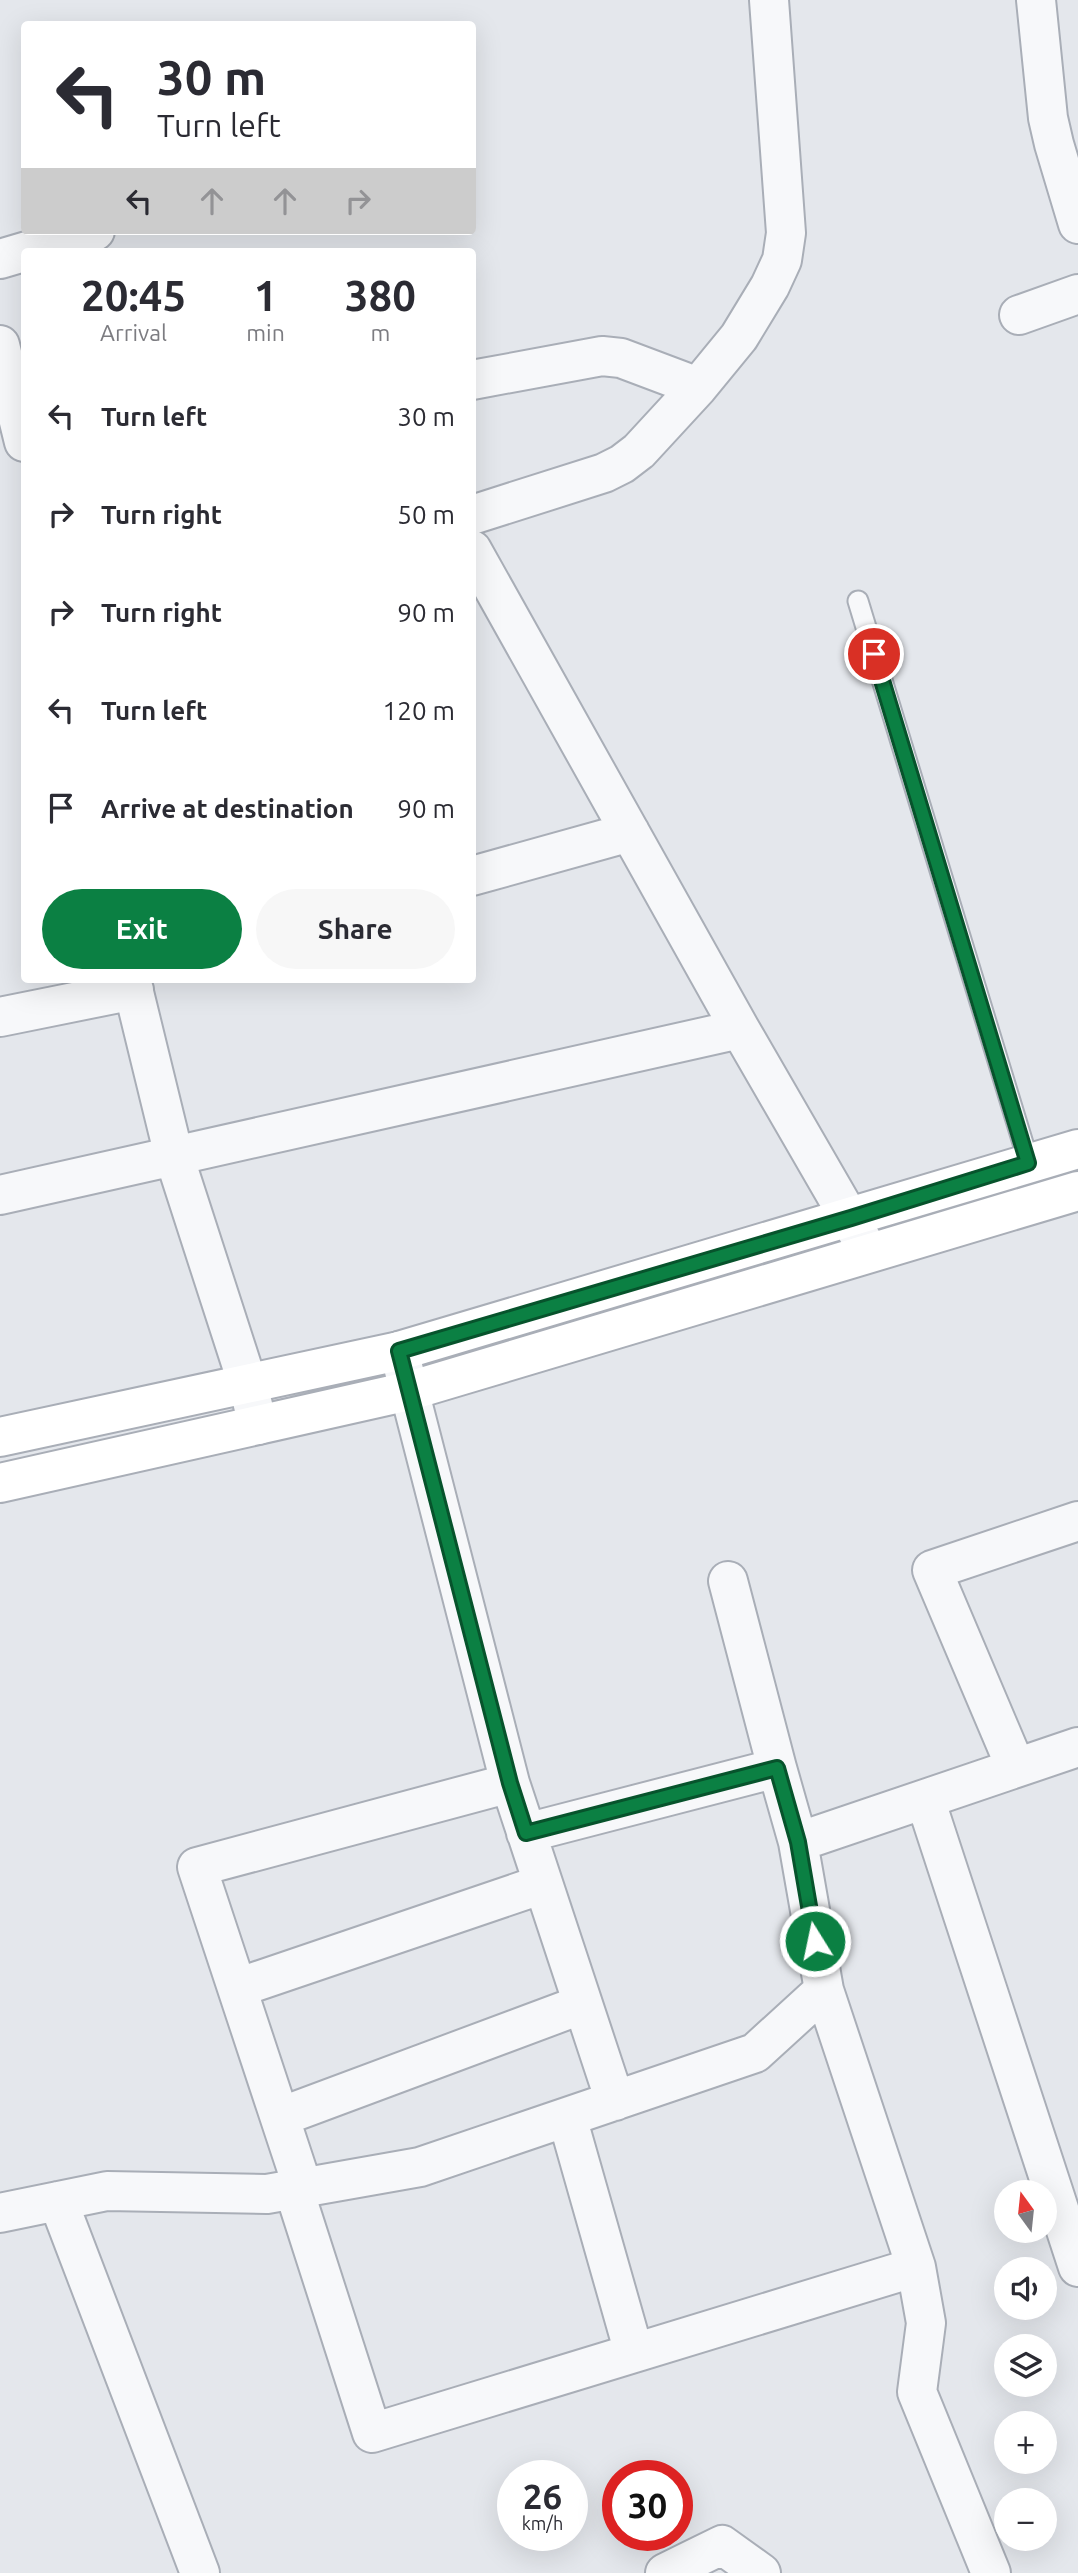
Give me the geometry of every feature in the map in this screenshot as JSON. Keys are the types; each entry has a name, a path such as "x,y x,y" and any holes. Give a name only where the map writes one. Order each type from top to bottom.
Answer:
{"street":[{"path":"476,514 604,473 639,451 698,387 739,337 770,286 782,260 786,233 769,0"},
{"path":"1035,0 1048,118 1078,224"},
{"path":"37,248 81,235"},
{"path":"0,259 21,253"},
{"path":"1019,315 1078,294"},
{"path":"0,345 21,430"},
{"path":"476,379 602,356 621,358 698,387"},
{"path":"476,557 869,1254"},
{"path":"476,875 630,832"},
{"path":"0,1015 133,985 174,1156 248,1384 258,1425"},
{"path":"0,1195 740,1029"},
{"path":"0,1437 399,1351 1078,1149"},
{"path":"0,1483 409,1391 1078,1191"},
{"path":"399,1351 510,1783 615,2101"},
{"path":"1016,1768 932,1570 1078,1521"},
{"path":"728,1581 798,1842 824,1990 916,2267 926,2323 917,2392 990,2573"},
{"path":"798,1842 1078,1747"},
{"path":"526,1833 777,1768"},
{"path":"510,1783 197,1867 280,2117 372,2433 916,2267"},
{"path":"925,1799 1078,2267"},
{"path":"237,1988 543,1884"},
{"path":"0,2213 107,2191 267,2194 420,2167 755,2053 824,1990"},
{"path":"280,2117 583,2004"},
{"path":"567,2118 634,2353"},
{"path":"58,2201 200,2573"},
{"path":"665,2573 722,2545 761,2573"}],"lane":[{"path":"858,601 1028,1163"}],"route":[{"path":"815,1941 798,1842 777,1768 526,1833 510,1783 399,1351 1028,1163 874,654"}]}
